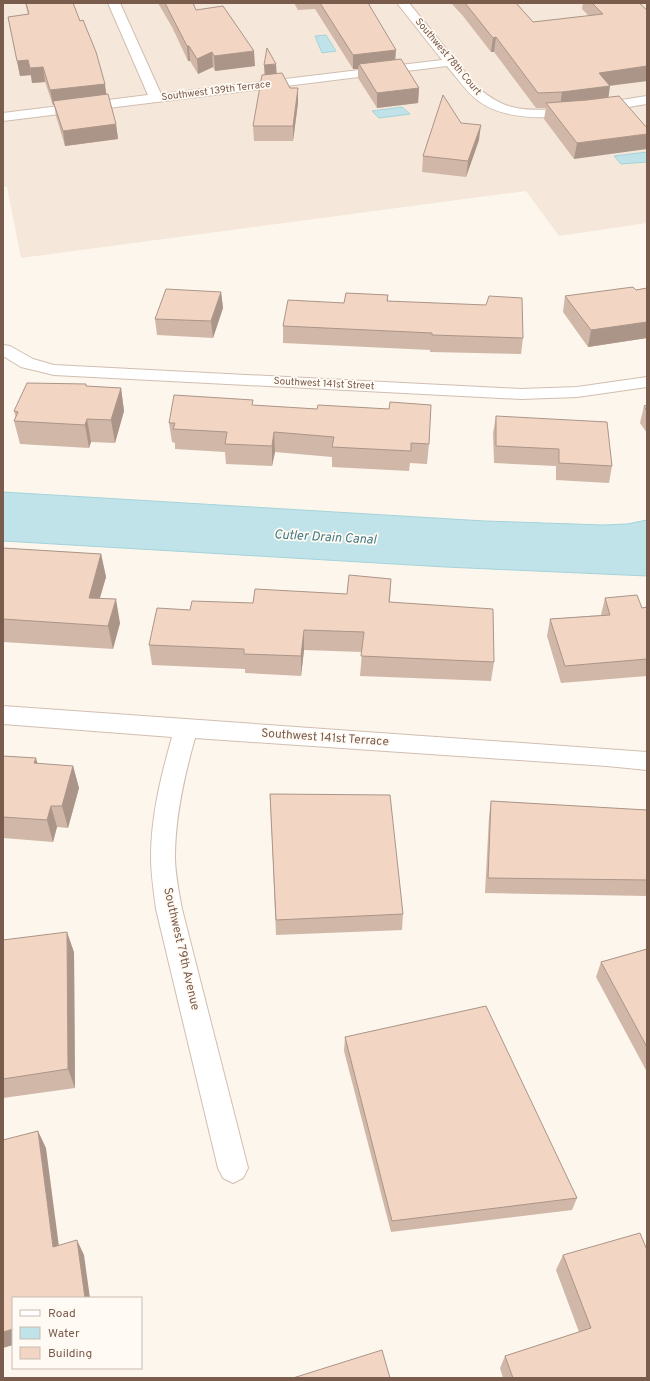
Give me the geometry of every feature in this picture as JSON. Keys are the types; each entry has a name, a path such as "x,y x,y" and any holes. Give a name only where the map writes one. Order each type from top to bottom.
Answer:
{"street":[{"path":"114,3 156,98"},
{"name":"Southwest 78th Court","path":"403,3 480,97 499,108 518,113 551,113 647,100"},
{"name":"Southwest 139th Terrace","path":"3,117 452,62"},
{"name":"Southwest 141st Street","path":"4,350 27,363 54,370 471,392 521,394 577,392 647,382"},
{"name":"Southwest 141st Terrace","path":"3,715 647,761"},
{"name":"Southwest 79th Avenue","path":"186,729 168,799 164,829 163,858 169,909 233,1168"}],"shaded area":[{"path":"3,3 647,3 647,223 559,236 526,191 21,258 7,187 3,187"}],"water":[{"path":"326,35 336,51 322,53 315,36"},
{"path":"402,107 410,114 379,118 372,111"},
{"path":"647,152 647,162 621,164 614,156"},
{"name":"Cutler Drain Canal","path":"3,492 485,521 603,525 627,524 647,520 647,576 445,567 3,541"}],"building":[{"path":"26,3 73,3 80,21 83,20 96,52 105,84 50,90 43,67 30,68 28,60 17,61 8,17 29,14"},
{"path":"165,3 193,3 196,10 223,6 254,51 214,56 212,52 197,59 189,46 187,46"},
{"path":"320,3 368,3 396,50 353,55"},
{"path":"465,3 516,3 533,22 603,14 592,3 639,3 647,10 647,66 599,73 610,86 562,92 538,93 496,37 493,38"},
{"path":"267,48 276,64 264,65"},
{"path":"401,59 419,88 377,93 359,64"},
{"path":"282,73 290,88 298,88 293,126 253,126 262,75"},
{"path":"108,94 116,124 63,131 53,101"},
{"path":"443,95 461,123 481,125 468,161 423,156"},
{"path":"619,96 647,128 647,134 577,143 546,103 587,100"},
{"path":"633,287 636,290 647,288 647,322 591,330 565,296"},
{"path":"166,289 221,292 211,321 155,319"},
{"path":"346,293 388,295 387,301 486,305 489,296 522,298 523,338 432,335 432,333 283,326 288,300 344,303"},
{"path":"27,383 86,384 86,386 121,388 111,420 87,419 85,425 14,421 18,412 14,411"},
{"path":"174,395 253,400 252,405 317,409 318,405 389,409 390,402 431,405 429,444 411,443 411,451 332,447 334,437 274,432 272,446 225,444 227,432 173,429 175,423 169,423"},
{"path":"496,416 607,422 612,466 559,463 559,449 496,446"},
{"path":"3,548 101,554 89,598 116,599 108,626 3,619"},
{"path":"349,575 391,579 389,602 493,609 494,662 361,656 364,632 304,630 301,656 244,654 244,649 149,645 157,608 190,610 192,601 253,603 255,589 347,594"},
{"path":"637,595 642,608 647,607 647,659 565,666 550,619 610,615 605,598"},
{"path":"3,756 36,758 34,763 73,766 62,806 51,806 47,820 3,817"},
{"path":"270,794 390,795 403,914 276,920"},
{"path":"491,801 647,810 647,880 488,878"},
{"path":"67,932 68,1069 3,1079 3,940"},
{"path":"647,949 647,1047 601,962"},
{"path":"486,1006 577,1198 392,1221 345,1037"},
{"path":"38,1131 53,1247 77,1240 85,1297 12,1297 12,1329 3,1332 3,1140"},
{"path":"640,1233 647,1250 647,1378 513,1378 505,1356 591,1328 563,1255"},
{"path":"382,1350 390,1378 293,1378"}]}
